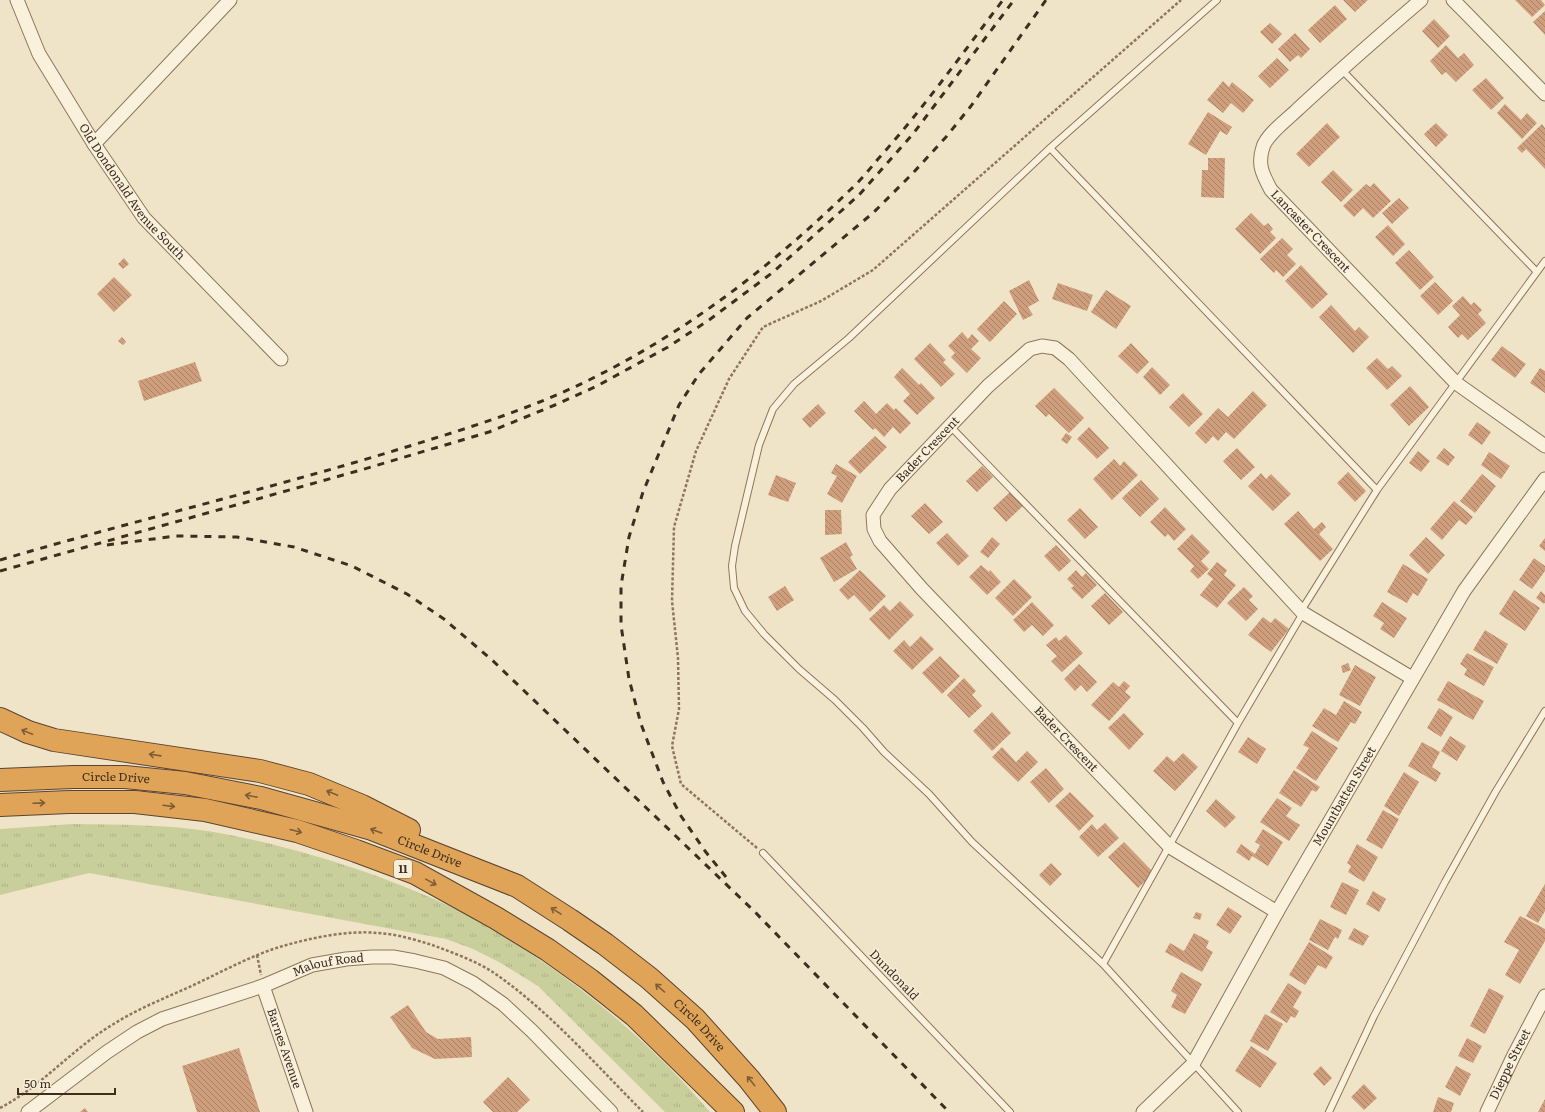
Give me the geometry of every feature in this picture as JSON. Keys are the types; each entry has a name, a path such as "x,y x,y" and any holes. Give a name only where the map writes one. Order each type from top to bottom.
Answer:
{"highway":[{"path":"0,719 28,732 54,740 260,770 309,784 362,806 517,886"},
{"name":"Circle Drive","path":"0,780 73,777 125,777 185,783 261,798 372,829 517,886 606,944 649,978 694,1019 749,1079 775,1112"},
{"name":"Circle Drive","path":"0,805 68,802 135,802 205,810 297,831 356,850 415,873 522,934 548,950 590,980 634,1015 733,1112"}],"street":[{"name":"Old Dondonald Avenue South","path":"17,0 39,54 94,144 144,218 280,359"},
{"path":"94,144 230,0"},
{"name":"Lancaster Crescent","path":"1421,0 1341,69 1274,132 1263,146 1260,160 1261,172 1271,190 1456,383 1545,446"},
{"path":"1452,0 1464,10 1545,94"},
{"name":"Bader Crescent","path":"1277,912 1170,847 922,589 880,541 874,529 873,515 890,490 988,386 1030,349 1042,346 1055,348 1069,359 1302,612 1412,678"},
{"name":"Mountbatten Street","path":"1143,1112 1193,1064 1277,912 1464,591 1545,479"},
{"name":"Malouf Road","path":"28,1112 107,1052 137,1032 162,1019 263,986 312,965 346,959 372,957 393,957 444,968 473,983 503,1004 532,1031 611,1112"},
{"name":"Barnes Avenue","path":"263,986 306,1112"},
{"name":"Dieppe Street","path":"1487,1112 1514,1054 1545,996"}],"lane":[{"path":"1217,0 1050,148 849,338 794,384 773,409 759,445 735,546 732,566 734,588 745,611 764,634 799,669 835,700 884,752 929,794 972,842 1103,964 1238,1112"},
{"path":"1341,69 1537,272"},
{"path":"1050,148 1378,490"},
{"path":"1103,964 1302,612 1378,490 1545,261"},
{"path":"950,426 1238,723"},
{"path":"1329,1112 1374,1016 1441,890 1496,791 1545,711"},
{"name":"Dundonald","path":"763,853 1010,1112"}],"path":[{"path":"763,853 681,784 672,746 679,709 678,658 672,601 674,527 696,451 729,379 763,327 822,301 873,270 1181,0"},
{"path":"0,1108 30,1090 90,1040 111,1025 138,1010 283,946 331,935 376,933 415,940 456,954 496,974 560,1029 643,1112"},
{"path":"258,956 263,986"}],"green space":[{"path":"72,824 143,825 196,829 235,836 299,851 341,864 411,889 440,902 494,931 562,975 625,1026 655,1053 710,1112 665,1112 538,986 499,962 473,949 446,939 89,873 0,895 0,829"}],"building":[{"path":"1343,0 1368,0 1355,12"},
{"path":"1515,0 1541,0 1545,5 1532,17"},
{"path":"1335,5 1347,19 1320,43 1308,30"},
{"path":"1545,11 1545,35 1533,22"},
{"path":"1434,19 1450,36 1438,48 1422,31"},
{"path":"1270,23 1282,34 1272,44 1260,32"},
{"path":"1295,33 1310,49 1301,58 1298,55 1290,62 1278,49"},
{"path":"1446,45 1458,58 1464,53 1474,65 1456,82 1446,72 1442,75 1430,61"},
{"path":"1277,58 1289,70 1270,88 1258,76"},
{"path":"1486,78 1504,98 1491,110 1472,90"},
{"path":"1223,81 1229,87 1232,82 1254,100 1243,113 1231,103 1223,113 1207,100"},
{"path":"1505,104 1521,120 1527,113 1537,123 1522,139 1497,113"},
{"path":"1208,112 1232,127 1227,135 1220,131 1206,155 1188,144"},
{"path":"1327,123 1340,137 1309,167 1296,154"},
{"path":"1436,123 1448,135 1436,147 1424,134"},
{"path":"1542,124 1545,128 1545,169 1526,149 1522,153 1517,148"},
{"path":"1208,158 1225,158 1224,198 1201,197 1202,170 1208,170"},
{"path":"1333,170 1353,190 1341,202 1321,182"},
{"path":"1374,183 1391,201 1373,218 1363,208 1354,217 1343,206 1366,184 1370,187"},
{"path":"1399,198 1409,208 1392,224 1382,213"},
{"path":"1251,213 1264,226 1268,223 1273,229 1270,232 1276,238 1260,254 1235,229"},
{"path":"1388,225 1405,244 1393,256 1375,237"},
{"path":"1282,238 1293,249 1287,255 1296,264 1283,277 1276,270 1274,273 1260,259"},
{"path":"1409,250 1434,277 1420,290 1395,263"},
{"path":"124,258 129,264 123,269 118,264"},
{"path":"1301,265 1328,294 1312,309 1285,281"},
{"path":"114,277 132,295 114,312 97,294"},
{"path":"1029,280 1039,301 1028,307 1033,315 1023,320 1009,291"},
{"path":"1435,282 1453,301 1438,315 1420,296"},
{"path":"1058,283 1093,295 1087,311 1052,299"},
{"path":"1106,290 1131,306 1116,329 1091,312"},
{"path":"1463,296 1471,305 1474,302 1482,310 1478,314 1486,323 1468,340 1462,334 1458,338 1448,327 1460,315 1452,306"},
{"path":"1004,301 1017,314 990,342 977,329"},
{"path":"1331,305 1355,331 1359,327 1369,337 1353,353 1319,317"},
{"path":"962,332 968,339 972,334 979,341 971,349 981,358 967,373 951,357 955,353 948,346"},
{"path":"122,337 126,342 123,345 118,341"},
{"path":"930,343 946,360 943,362 955,374 941,387 914,359"},
{"path":"1131,343 1149,362 1137,374 1118,356"},
{"path":"1502,346 1526,364 1515,378 1491,360"},
{"path":"1377,358 1388,369 1392,366 1402,376 1387,390 1366,368"},
{"path":"195,362 202,381 144,401 138,381"},
{"path":"1152,367 1170,385 1160,395 1143,377"},
{"path":"902,368 919,385 921,383 935,398 917,415 903,401 910,394 894,377"},
{"path":"1540,368 1545,371 1545,393 1530,383"},
{"path":"1410,386 1429,407 1409,426 1390,405"},
{"path":"1054,388 1084,418 1069,433 1049,414 1046,417 1035,406"},
{"path":"1253,391 1267,405 1234,439 1226,432 1218,441 1213,436 1206,444 1195,433 1218,408 1228,417"},
{"path":"1183,393 1203,414 1189,427 1169,407"},
{"path":"864,401 876,414 887,403 894,410 896,408 911,423 900,434 893,427 884,437 875,428 873,430 854,411"},
{"path":"818,404 826,413 810,428 802,419"},
{"path":"1477,422 1491,432 1482,445 1468,435"},
{"path":"1089,427 1109,448 1097,459 1077,439"},
{"path":"1066,433 1072,437 1067,444 1061,440"},
{"path":"875,436 887,447 860,474 848,462"},
{"path":"1237,448 1255,467 1241,480 1223,461"},
{"path":"1444,448 1455,457 1448,466 1436,458"},
{"path":"1418,451 1430,461 1421,472 1409,463"},
{"path":"1489,452 1510,466 1501,479 1481,465"},
{"path":"1114,459 1120,466 1124,461 1138,475 1112,500 1093,479"},
{"path":"836,464 857,476 842,503 827,494 837,476 831,473"},
{"path":"982,466 993,477 977,492 966,481"},
{"path":"1348,472 1366,491 1355,502 1337,483"},
{"path":"1261,473 1266,479 1271,474 1291,494 1273,511 1248,486"},
{"path":"1482,474 1496,486 1475,513 1460,501"},
{"path":"776,475 796,483 788,502 768,495"},
{"path":"1141,480 1159,499 1140,517 1122,498"},
{"path":"1010,492 1023,506 1006,522 993,508"},
{"path":"1454,501 1473,517 1466,525 1459,520 1442,540 1430,529"},
{"path":"925,503 943,522 929,534 911,516"},
{"path":"1165,507 1186,529 1174,541 1168,534 1165,537 1150,522"},
{"path":"1080,508 1098,527 1085,539 1067,520"},
{"path":"825,510 841,510 842,534 825,535"},
{"path":"1298,511 1314,529 1322,522 1326,527 1319,534 1333,549 1320,561 1284,524"},
{"path":"947,533 969,556 958,566 936,543"},
{"path":"1192,534 1210,552 1201,561 1209,569 1198,579 1190,571 1194,566 1177,549"},
{"path":"992,537 1000,544 988,558 980,552"},
{"path":"1426,537 1445,555 1428,574 1409,555"},
{"path":"1545,538 1545,551 1539,546"},
{"path":"846,542 853,555 850,557 857,569 834,582 820,558"},
{"path":"1056,545 1071,561 1059,572 1044,556"},
{"path":"1534,558 1545,566 1545,571 1532,589 1519,580"},
{"path":"1217,562 1227,570 1224,575 1236,585 1217,608 1200,595 1213,579 1207,574"},
{"path":"1403,564 1428,579 1418,596 1413,593 1407,603 1387,592"},
{"path":"981,565 989,572 990,570 1001,582 987,595 969,577"},
{"path":"860,570 886,596 870,612 854,595 848,600 839,590"},
{"path":"1076,570 1082,577 1086,573 1097,585 1082,599 1071,588 1074,586 1067,579"},
{"path":"1014,579 1032,597 1013,616 995,598"},
{"path":"785,586 794,600 777,611 768,597"},
{"path":"1244,587 1253,596 1249,600 1258,609 1246,621 1227,603"},
{"path":"1514,590 1540,608 1525,631 1499,614"},
{"path":"1541,591 1545,595 1544,604 1536,598"},
{"path":"1105,593 1123,612 1109,625 1091,606"},
{"path":"900,601 914,615 889,640 869,619 884,605 890,611"},
{"path":"1032,602 1054,625 1043,636 1032,625 1024,632 1013,620"},
{"path":"1382,602 1407,618 1394,638 1380,629 1384,623 1373,616"},
{"path":"1263,617 1271,623 1275,618 1289,629 1271,652 1248,635"},
{"path":"1485,630 1508,644 1497,664 1473,650"},
{"path":"1066,635 1083,653 1062,672 1051,661 1057,656 1046,645 1056,637 1059,641"},
{"path":"921,636 934,649 912,670 893,651 904,640 910,647"},
{"path":"1467,653 1494,667 1484,686 1464,675 1467,669 1460,664"},
{"path":"940,656 960,676 942,694 922,673"},
{"path":"1348,663 1351,670 1343,673 1341,666"},
{"path":"1079,664 1097,682 1087,692 1081,685 1075,691 1064,679"},
{"path":"1355,665 1376,677 1360,706 1339,695"},
{"path":"964,678 976,691 972,695 982,706 969,718 947,695"},
{"path":"1124,681 1130,686 1125,692 1131,697 1109,721 1091,705 1113,682 1119,687"},
{"path":"1448,681 1484,701 1473,720 1437,700"},
{"path":"1344,701 1362,712 1355,724 1351,722 1338,742 1312,726 1324,708 1336,715"},
{"path":"1439,708 1453,717 1441,737 1427,728"},
{"path":"992,712 1011,733 992,751 973,731"},
{"path":"1124,713 1144,734 1129,750 1108,728"},
{"path":"1312,731 1338,748 1316,781 1296,768 1309,748 1303,745"},
{"path":"1450,736 1466,746 1457,761 1441,751"},
{"path":"1248,737 1266,749 1257,764 1238,752"},
{"path":"1422,742 1440,752 1432,767 1441,773 1436,782 1408,766"},
{"path":"1002,747 1016,762 1027,751 1038,762 1018,782 992,757"},
{"path":"1183,753 1198,767 1175,791 1153,771 1167,756 1174,762"},
{"path":"1046,768 1064,789 1049,803 1030,782"},
{"path":"1294,770 1320,787 1316,792 1312,790 1301,807 1279,793"},
{"path":"1404,772 1419,782 1399,816 1384,806"},
{"path":"1070,792 1094,816 1079,831 1055,806"},
{"path":"1277,798 1292,808 1286,816 1300,825 1289,841 1260,822"},
{"path":"1216,799 1236,817 1225,828 1206,811"},
{"path":"1383,810 1399,819 1382,849 1366,840"},
{"path":"1105,823 1119,838 1098,857 1079,837 1092,824 1097,830"},
{"path":"1263,829 1283,842 1268,866 1252,856 1249,861 1236,852 1241,844 1255,854 1260,845 1255,842"},
{"path":"1124,842 1154,873 1138,888 1108,857"},
{"path":"1357,844 1378,857 1364,882 1348,872 1351,866 1347,863"},
{"path":"1051,863 1062,874 1050,886 1039,875"},
{"path":"1342,882 1359,890 1346,915 1330,907"},
{"path":"1545,884 1545,911 1538,923 1526,916"},
{"path":"1373,891 1386,899 1379,912 1366,904"},
{"path":"1228,907 1242,916 1230,934 1216,925"},
{"path":"1196,912 1202,914 1200,920 1193,918"},
{"path":"1520,916 1545,929 1545,941 1520,984 1505,975 1519,950 1504,942"},
{"path":"1320,919 1342,930 1338,939 1335,937 1328,950 1309,940"},
{"path":"1354,928 1369,936 1363,946 1348,939"},
{"path":"1194,933 1209,941 1206,948 1213,952 1202,972 1165,952 1170,943 1184,951"},
{"path":"1309,942 1333,957 1326,969 1318,965 1305,985 1289,975"},
{"path":"1181,972 1202,984 1185,1014 1171,1007 1177,995 1171,991"},
{"path":"1288,983 1302,992 1293,1007 1299,1011 1295,1018 1291,1016 1287,1023 1270,1012"},
{"path":"1489,988 1504,996 1485,1034 1470,1026"},
{"path":"408,1005 426,1032 438,1039 471,1037 472,1057 435,1059 412,1048 390,1017"},
{"path":"1265,1014 1283,1024 1268,1051 1250,1041"},
{"path":"1467,1038 1482,1046 1473,1063 1458,1056"},
{"path":"1251,1046 1277,1063 1260,1088 1235,1071"},
{"path":"239,1048 260,1112 197,1112 182,1066"},
{"path":"1321,1066 1332,1078 1324,1086 1313,1074"},
{"path":"1456,1066 1471,1074 1460,1096 1445,1087"},
{"path":"508,1077 530,1100 517,1112 493,1112 483,1102"},
{"path":"1364,1084 1377,1098 1364,1110 1351,1097"},
{"path":"1438,1097 1454,1103 1451,1112 1433,1112"},
{"path":"1545,1099 1545,1112 1538,1112"},
{"path":"85,1108 88,1112 80,1112"}],"railway":[{"path":"0,560 341,466 467,428 542,401 591,379 627,360 662,340 728,295 791,244 854,187 911,121 1003,0"},
{"path":"0,571 361,470 489,432 597,386 668,347 709,320 772,273 859,195 913,134 1014,0"},
{"path":"726,877 705,851 681,816 663,782 641,724 629,679 621,625 621,586 629,537 643,492 679,405 699,374 747,318 873,213 913,173 946,137 971,106 1046,0"},
{"path":"107,545 176,536 237,537 294,547 352,566 407,594 444,619 492,660 754,911 949,1112"}]}
